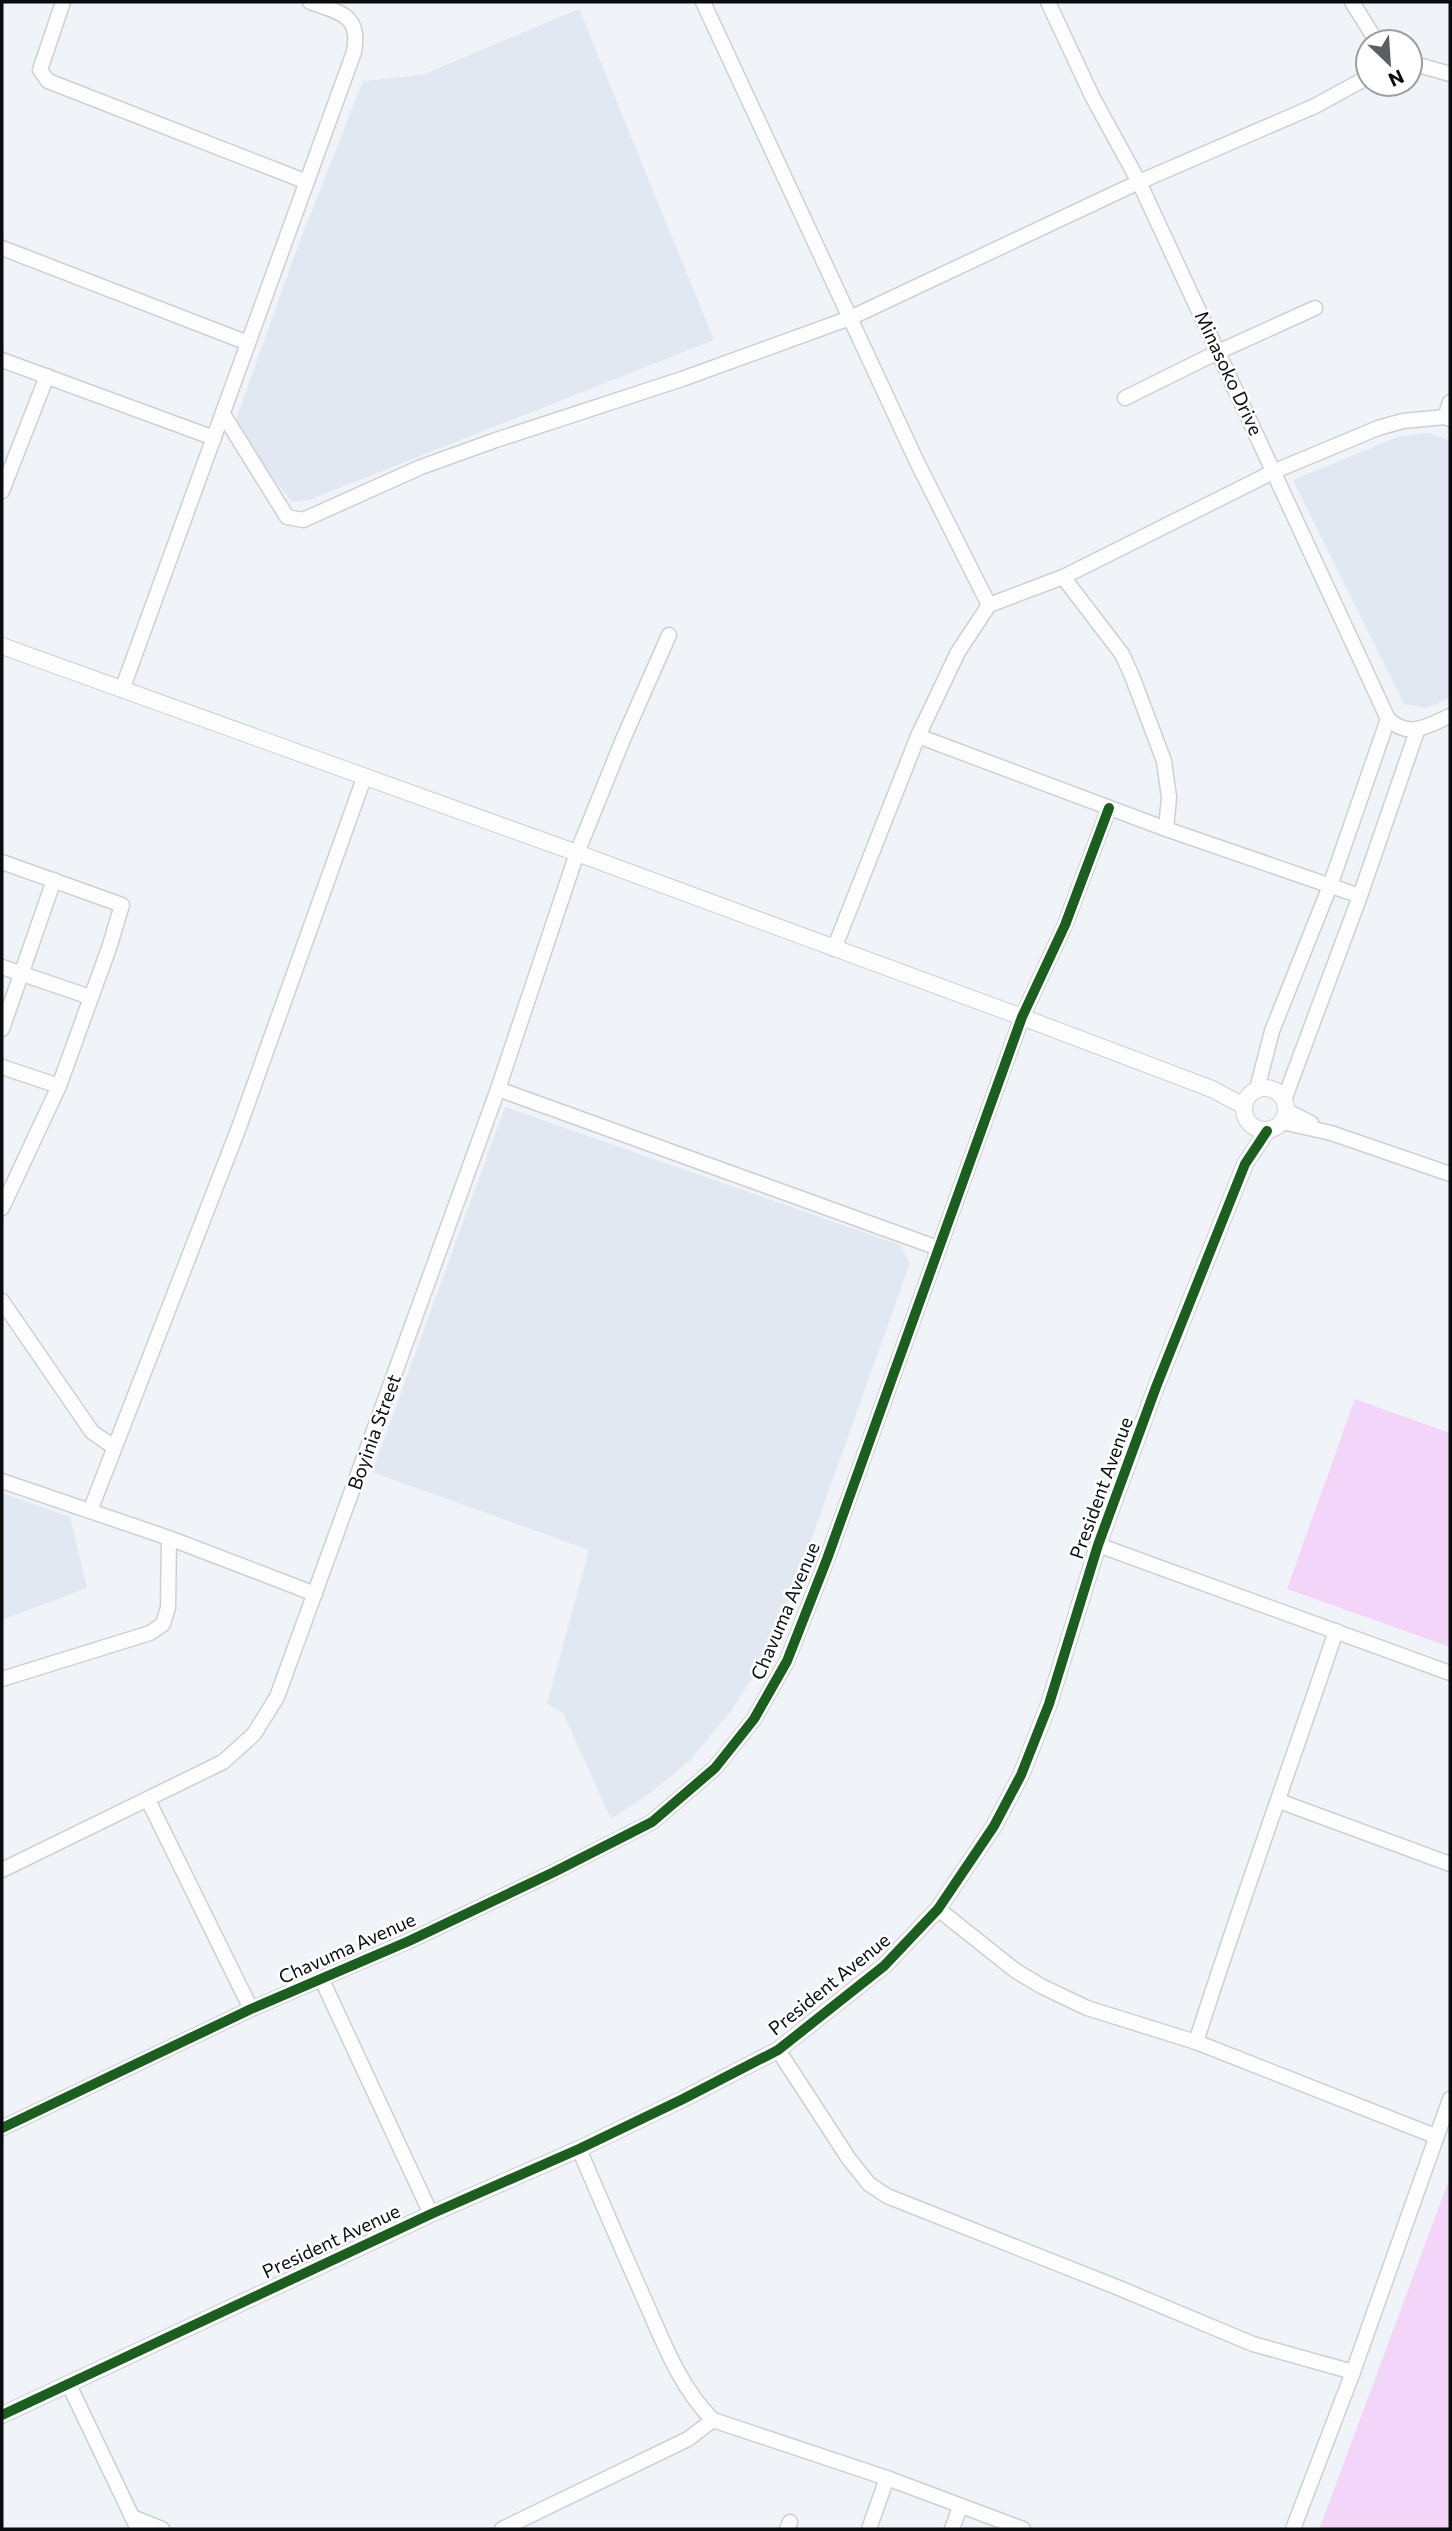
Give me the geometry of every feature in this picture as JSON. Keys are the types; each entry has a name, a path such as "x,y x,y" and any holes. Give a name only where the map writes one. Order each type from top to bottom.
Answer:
{"street":[{"path":"63,2 40,70 48,81 307,182"},
{"path":"122,690 356,42 353,22 329,5 310,2"},
{"path":"703,2 850,318 989,606"},
{"name":"Minasoko Drive","path":"1048,2 1093,98 1139,181 1388,719"},
{"path":"1352,2 1368,28"},
{"path":"1424,67 1450,74"},
{"path":"223,414 287,516 303,520 421,467 682,379 850,318 1139,181 1315,106 1354,85"},
{"path":"2,248 247,343"},
{"path":"1125,398 1315,308"},
{"path":"2,360 215,438"},
{"path":"2,491 47,376"},
{"path":"834,949 918,736 958,652 989,606 1063,577 1275,471 1378,428 1403,421 1448,418 1450,402"},
{"path":"1063,577 1122,654 1132,676 1164,761 1169,797 1166,829"},
{"name":"Boyinia Street","path":"2,1870 223,1762 254,1734 277,1697 498,1089 577,853 669,635"},
{"path":"2,646 577,853 1249,1103"},
{"path":"1417,731 1285,1111 1266,1131 1254,1127 1249,1103 1272,1031 1330,886 1388,719 1398,728 1417,731 1450,716"},
{"path":"918,736 1166,829 1360,896"},
{"path":"90,1511 238,1130 364,778"},
{"name":"Chavuma Avenue","path":"2,2128 251,2009 322,1980 554,1872 652,1822 715,1768 754,1719 787,1661 827,1559 1021,1017 1065,925 1109,808"},
{"path":"2,862 122,905 59,1086 2,1208"},
{"path":"2,1029 54,880"},
{"path":"2,967 90,997"},
{"path":"2,1067 59,1086"},
{"path":"498,1089 939,1248"},
{"path":"1249,1103 1273,1089 1285,1111 1331,1133 1450,1174"},
{"name":"President Avenue","path":"1245,1164 1249,1103"},
{"name":"President Avenue","path":"2,2415 431,2214 579,2149 778,2050 884,1966 938,1909 994,1826 1021,1775 1049,1704 1098,1545 1156,1387 1245,1164 1266,1131"},
{"path":"2,1301 92,1432 114,1447"},
{"path":"2,1481 169,1538 315,1594"},
{"path":"2,1679 150,1633 163,1624 168,1608 169,1538"},
{"path":"1098,1545 1450,1674"},
{"path":"1196,2042 1228,1940 1279,1801 1336,1631"},
{"path":"148,1800 251,2009"},
{"path":"1279,1801 1450,1864"},
{"path":"938,1909 1016,1971 1087,2008 1196,2042 1435,2136"},
{"path":"322,1980 431,2214"},
{"path":"778,2050 849,2159 869,2184 887,2196 1253,2344 1353,2372"},
{"path":"1293,2529 1353,2372 1450,2099"},
{"path":"579,2149 684,2384 701,2409 713,2420 887,2478 1023,2529"},
{"path":"69,2385 136,2525 162,2529"},
{"path":"502,2529 666,2450 700,2432 713,2420"},
{"path":"869,2529 887,2478"},
{"path":"952,2529 960,2507"}],"shaded area":[{"path":"579,9 714,340 309,500 292,502 233,428 296,251 363,81 422,75"},
{"path":"1430,433 1450,441 1450,698 1427,708 1404,704 1293,480 1400,436"},
{"path":"505,1107 900,1245 910,1263 784,1616 760,1665 731,1711 690,1760 649,1794 611,1819 563,1713 547,1704 589,1550 372,1472"},
{"path":"1355,1399 1450,1433 1450,1647 1287,1589"},
{"path":"2,1493 70,1517 87,1588 2,1620"},
{"path":"1450,2177 1450,2529 1319,2529 1326,2511"}],"cycle path":[{"path":"2,2128 251,2009 409,1941 554,1872 652,1822 715,1768 754,1719 787,1661 827,1559 1022,1017 1065,925 1109,808"},
{"path":"2,2415 683,2099 778,2050 884,1966 938,1909 994,1826 1021,1775 1049,1704 1098,1545 1156,1387 1245,1164 1267,1131"}]}
